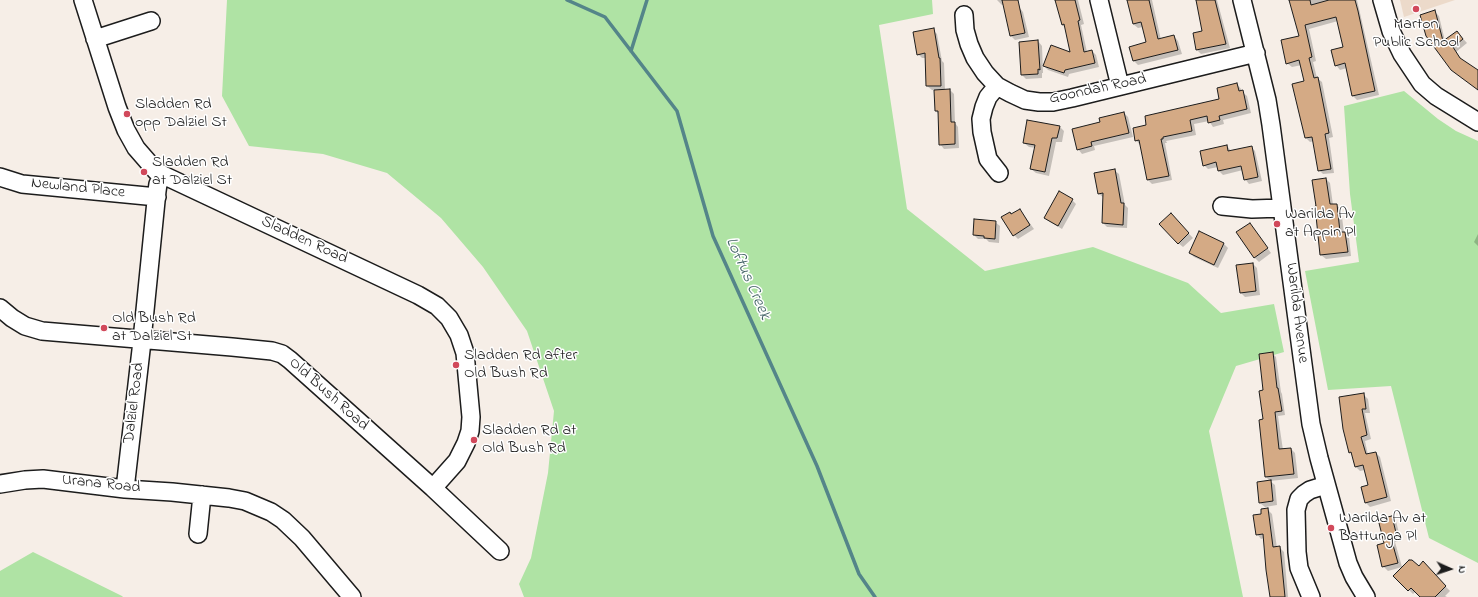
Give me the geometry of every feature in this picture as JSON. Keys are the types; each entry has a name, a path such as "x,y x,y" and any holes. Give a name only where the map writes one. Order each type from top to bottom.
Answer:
{"street":[{"name":"Sladden Road","path":"83,0 117,107 131,140 142,156 163,175 412,292 437,306 449,318 459,335 465,354 471,417 470,432 457,461 433,488"},
{"path":"1099,0 1120,86"},
{"name":"Warilda Avenue","path":"1242,0 1256,54 1271,125 1311,424 1348,563 1354,577 1366,597"},
{"path":"1382,0 1391,31 1402,54 1422,84 1436,96 1478,122"},
{"name":"Goondah Road","path":"964,15 965,30 969,44 975,58 985,73 997,86 1025,100 1039,102 1060,101 1256,54"},
{"path":"96,39 151,21"},
{"path":"997,86 988,97 981,118 984,146 988,158 999,174"},
{"name":"Dalziel Road","path":"125,489 156,197 158,184 163,175"},
{"name":"Newland Place","path":"0,177 22,184 156,197"},
{"path":"1222,206 1258,209 1282,208"},
{"name":"Old Bush Road","path":"0,308 25,326 42,331 272,351 282,354 433,488 500,551"},
{"name":"Urana Road","path":"0,484 43,479 125,489 202,495 245,501 271,512 283,520 302,538 352,597"},
{"path":"1311,597 1299,568 1296,510 1299,500 1304,494 1310,490 1326,485"},
{"path":"198,534 202,495"}],"shaded area":[{"name":"Marton Public School","path":"1400,0 1455,0 1404,17"}],"green space":[{"path":"227,0 932,0 933,14 879,25 907,209 985,271 1093,247 1188,283 1221,313 1274,304 1284,352 1236,366 1209,431 1243,597 524,597 519,584 531,558 548,473 554,411 527,331 483,267 441,218 387,173 323,154 249,146 222,96"},
{"path":"1404,91 1438,119 1456,131 1478,141 1478,563 1429,538 1391,386 1328,390 1305,271 1359,262 1350,194 1344,106"},
{"path":"33,552 123,597 0,597 0,571"}],"building":[{"path":"1002,0 1018,0 1025,33 1010,36"},
{"path":"1055,0 1075,0 1080,20 1078,21 1084,52 1092,50 1095,63 1065,70 1064,73 1043,66 1051,45 1070,52 1064,24 1062,25"},
{"path":"1127,0 1149,0 1158,39 1174,35 1178,50 1133,61 1129,47 1146,42 1141,22 1133,24"},
{"path":"1196,0 1215,0 1226,44 1196,50 1193,33 1202,31"},
{"path":"1289,0 1310,0 1311,5 1329,0 1355,0 1358,11 1375,91 1352,96 1345,63 1335,66 1331,50 1343,47 1336,17 1305,25 1312,57 1309,58 1314,78 1318,77 1329,133 1325,134 1331,169 1318,171 1312,137 1305,138 1292,84 1304,81 1299,60 1286,64 1281,40 1299,36"},
{"path":"1435,10 1443,41 1457,31 1463,39 1453,47 1460,58 1478,70 1478,90 1451,70 1426,36 1420,15"},
{"path":"934,28 940,58 941,86 926,86 925,53 917,55 913,32"},
{"path":"1038,40 1040,70 1038,69 1038,74 1021,75 1019,42"},
{"path":"1237,83 1239,91 1243,90 1247,109 1219,116 1220,120 1208,123 1207,116 1190,120 1192,131 1163,137 1163,139 1161,139 1169,176 1147,180 1139,140 1135,141 1133,128 1146,125 1145,116 1219,99 1217,88"},
{"path":"950,89 951,122 955,122 955,144 939,145 938,111 935,111 934,90"},
{"path":"1124,112 1129,133 1091,142 1092,146 1077,150 1072,129 1100,122 1099,118"},
{"path":"1027,120 1060,126 1057,138 1052,138 1045,172 1030,169 1035,145 1023,143"},
{"path":"1227,145 1228,151 1252,146 1258,177 1244,180 1241,166 1218,171 1216,162 1203,166 1200,151"},
{"path":"1115,169 1121,203 1124,203 1123,225 1102,223 1103,193 1098,194 1094,173"},
{"path":"1326,178 1330,204 1337,204 1340,232 1345,232 1348,252 1320,255 1316,206 1312,180"},
{"path":"1059,191 1073,199 1058,226 1044,218"},
{"path":"1020,209 1030,225 1013,236 1001,217"},
{"path":"1171,213 1189,233 1178,244 1159,224"},
{"path":"974,219 996,221 995,239 973,235"},
{"path":"1250,223 1268,248 1254,258 1236,232"},
{"path":"1199,231 1224,243 1214,265 1189,253"},
{"path":"1253,263 1256,291 1240,293 1236,265"},
{"path":"1273,352 1277,388 1282,411 1275,412 1279,449 1291,448 1294,474 1265,477 1259,420 1263,419 1259,391 1263,390 1259,354"},
{"path":"1364,393 1366,409 1362,409 1367,435 1361,437 1366,454 1376,452 1387,497 1365,503 1361,487 1368,485 1363,465 1355,467 1351,452 1349,453 1343,429 1339,397"},
{"path":"1271,480 1273,501 1259,503 1257,482"},
{"path":"1268,508 1273,547 1280,546 1285,597 1270,597 1263,534 1256,535 1253,515 1261,514 1261,509"},
{"path":"1392,516 1397,537 1391,538 1398,563 1382,567 1377,545 1384,543 1378,519"},
{"path":"1409,560 1412,560 1419,566 1423,561 1446,586 1435,597 1420,597 1411,588 1408,591 1393,576"}],"waterway":[{"name":"Loftus Creek","path":"567,0 605,17 677,111 713,236 817,466 859,574 875,597"},
{"path":"631,51 647,0"}],"place":[{"name":"Marton Public School","path":"1416,9"},
{"name":"Sladden Rd opp Dalziel St","path":"127,114"},
{"name":"Sladden Rd at Dalziel St","path":"144,172"},
{"name":"Warilda Av at Appin Pl","path":"1277,224"},
{"name":"Old Bush Rd at Dalziel St","path":"104,328"},
{"name":"Sladden Rd after Old Bush Rd","path":"456,365"},
{"name":"Sladden Rd at Old Bush Rd","path":"474,440"},
{"name":"Warilda Av at Battunga Pl","path":"1331,528"}]}
